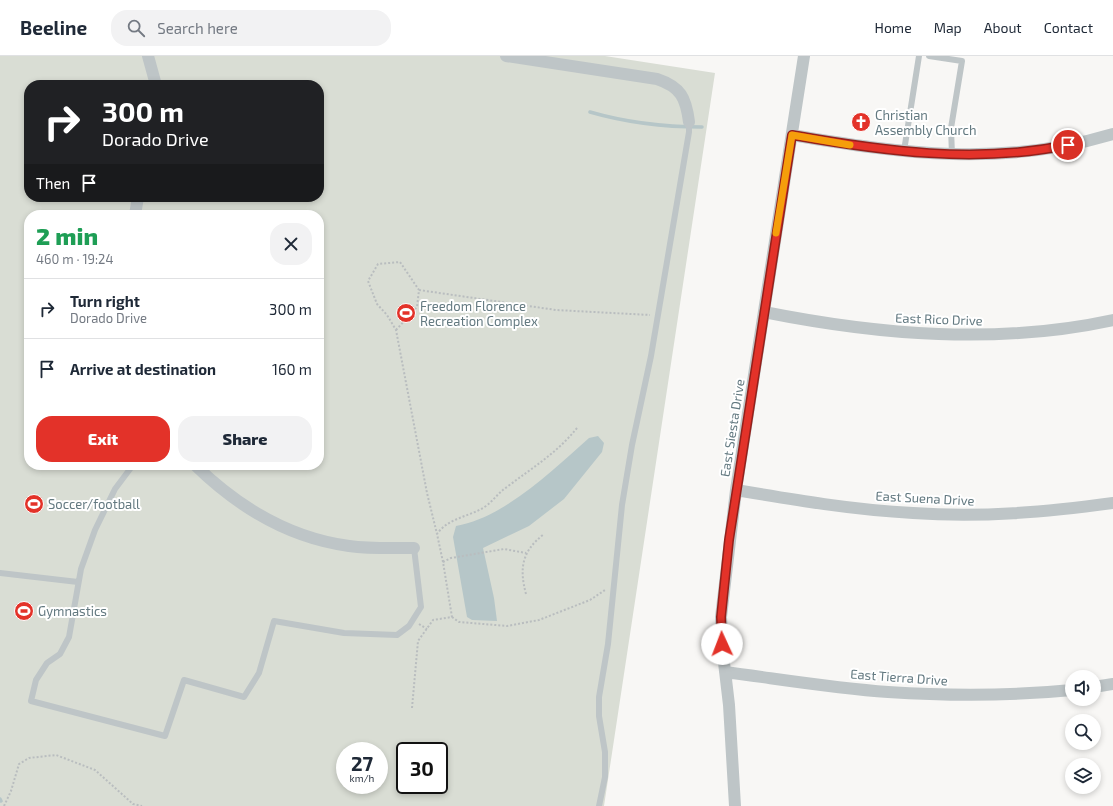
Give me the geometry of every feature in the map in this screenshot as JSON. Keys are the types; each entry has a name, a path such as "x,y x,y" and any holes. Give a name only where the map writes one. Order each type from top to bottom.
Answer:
{"street":[{"path":"148,56 155,80"},
{"path":"506,56 551,59 658,79 669,83 680,92 687,105 689,127"},
{"name":"East Siesta Drive","path":"735,806 729,705 721,617 736,490 804,56"},
{"path":"792,135 904,152 952,155 1032,152 1113,134"},
{"name":"East Rico Drive","path":"764,312 859,327 928,334 1026,333 1064,329 1113,320"},
{"path":"201,470 236,501 276,524 300,534 349,546 373,548 414,548"},
{"name":"East Suena Drive","path":"736,490 915,514 989,515 1037,513 1113,503"},
{"name":"East Tierra Drive","path":"725,672 840,687 925,694 988,694 1065,690"},
{"path":"1101,686 1113,684"}],"lane":[{"path":"904,152 919,56"},
{"path":"929,56 962,61 951,128 952,155"},
{"path":"599,806 605,777 605,752 599,716 599,696 608,644 622,505 657,315 689,127"},
{"path":"129,470 115,489 95,530 78,582 69,637 60,654 47,663 36,680 31,701 165,736 184,680 244,698 259,673 274,621 344,632 382,635 397,635 409,626 421,607 414,548"},
{"path":"0,573 78,582"}],"path":[{"path":"396,330 417,308 419,290 400,262 378,264 368,281 377,304 387,315 396,330 427,493 443,562 452,617"},
{"path":"419,290 556,310 657,315"},
{"path":"437,534 442,526 475,513 487,505 505,488 554,453 577,428"},
{"path":"526,594 522,570 526,553 534,542 544,534"},
{"path":"443,562 450,558 504,549 526,553"},
{"path":"412,708 418,641 434,620 452,617 459,622 507,626 539,620 590,600 615,584"},
{"path":"4,806 11,791 19,764 29,758 56,755 95,770 133,804 142,806"}],"shaded area":[{"path":"0,56 605,56 715,73 604,806 0,806"},
{"path":"598,436 604,443 602,452 564,499 529,526 483,548 494,598 497,621 472,620 467,617 453,537 456,526 474,521 510,503 560,464 589,438"}],"waterway":[{"path":"590,112 646,124 702,127"}],"slow traffic":[{"path":"776,233 792,135 850,145"}],"place":[{"name":"Christian Assembly Church","path":"861,122"},
{"name":"Freedom Florence Recreation Complex","path":"406,313"},
{"name":"Soccer/football","path":"34,504"},
{"name":"Gymnastics","path":"24,611"}],"route":[{"path":"722,644 721,617 729,540 792,135 921,154 952,155 1032,152 1068,145"}]}
